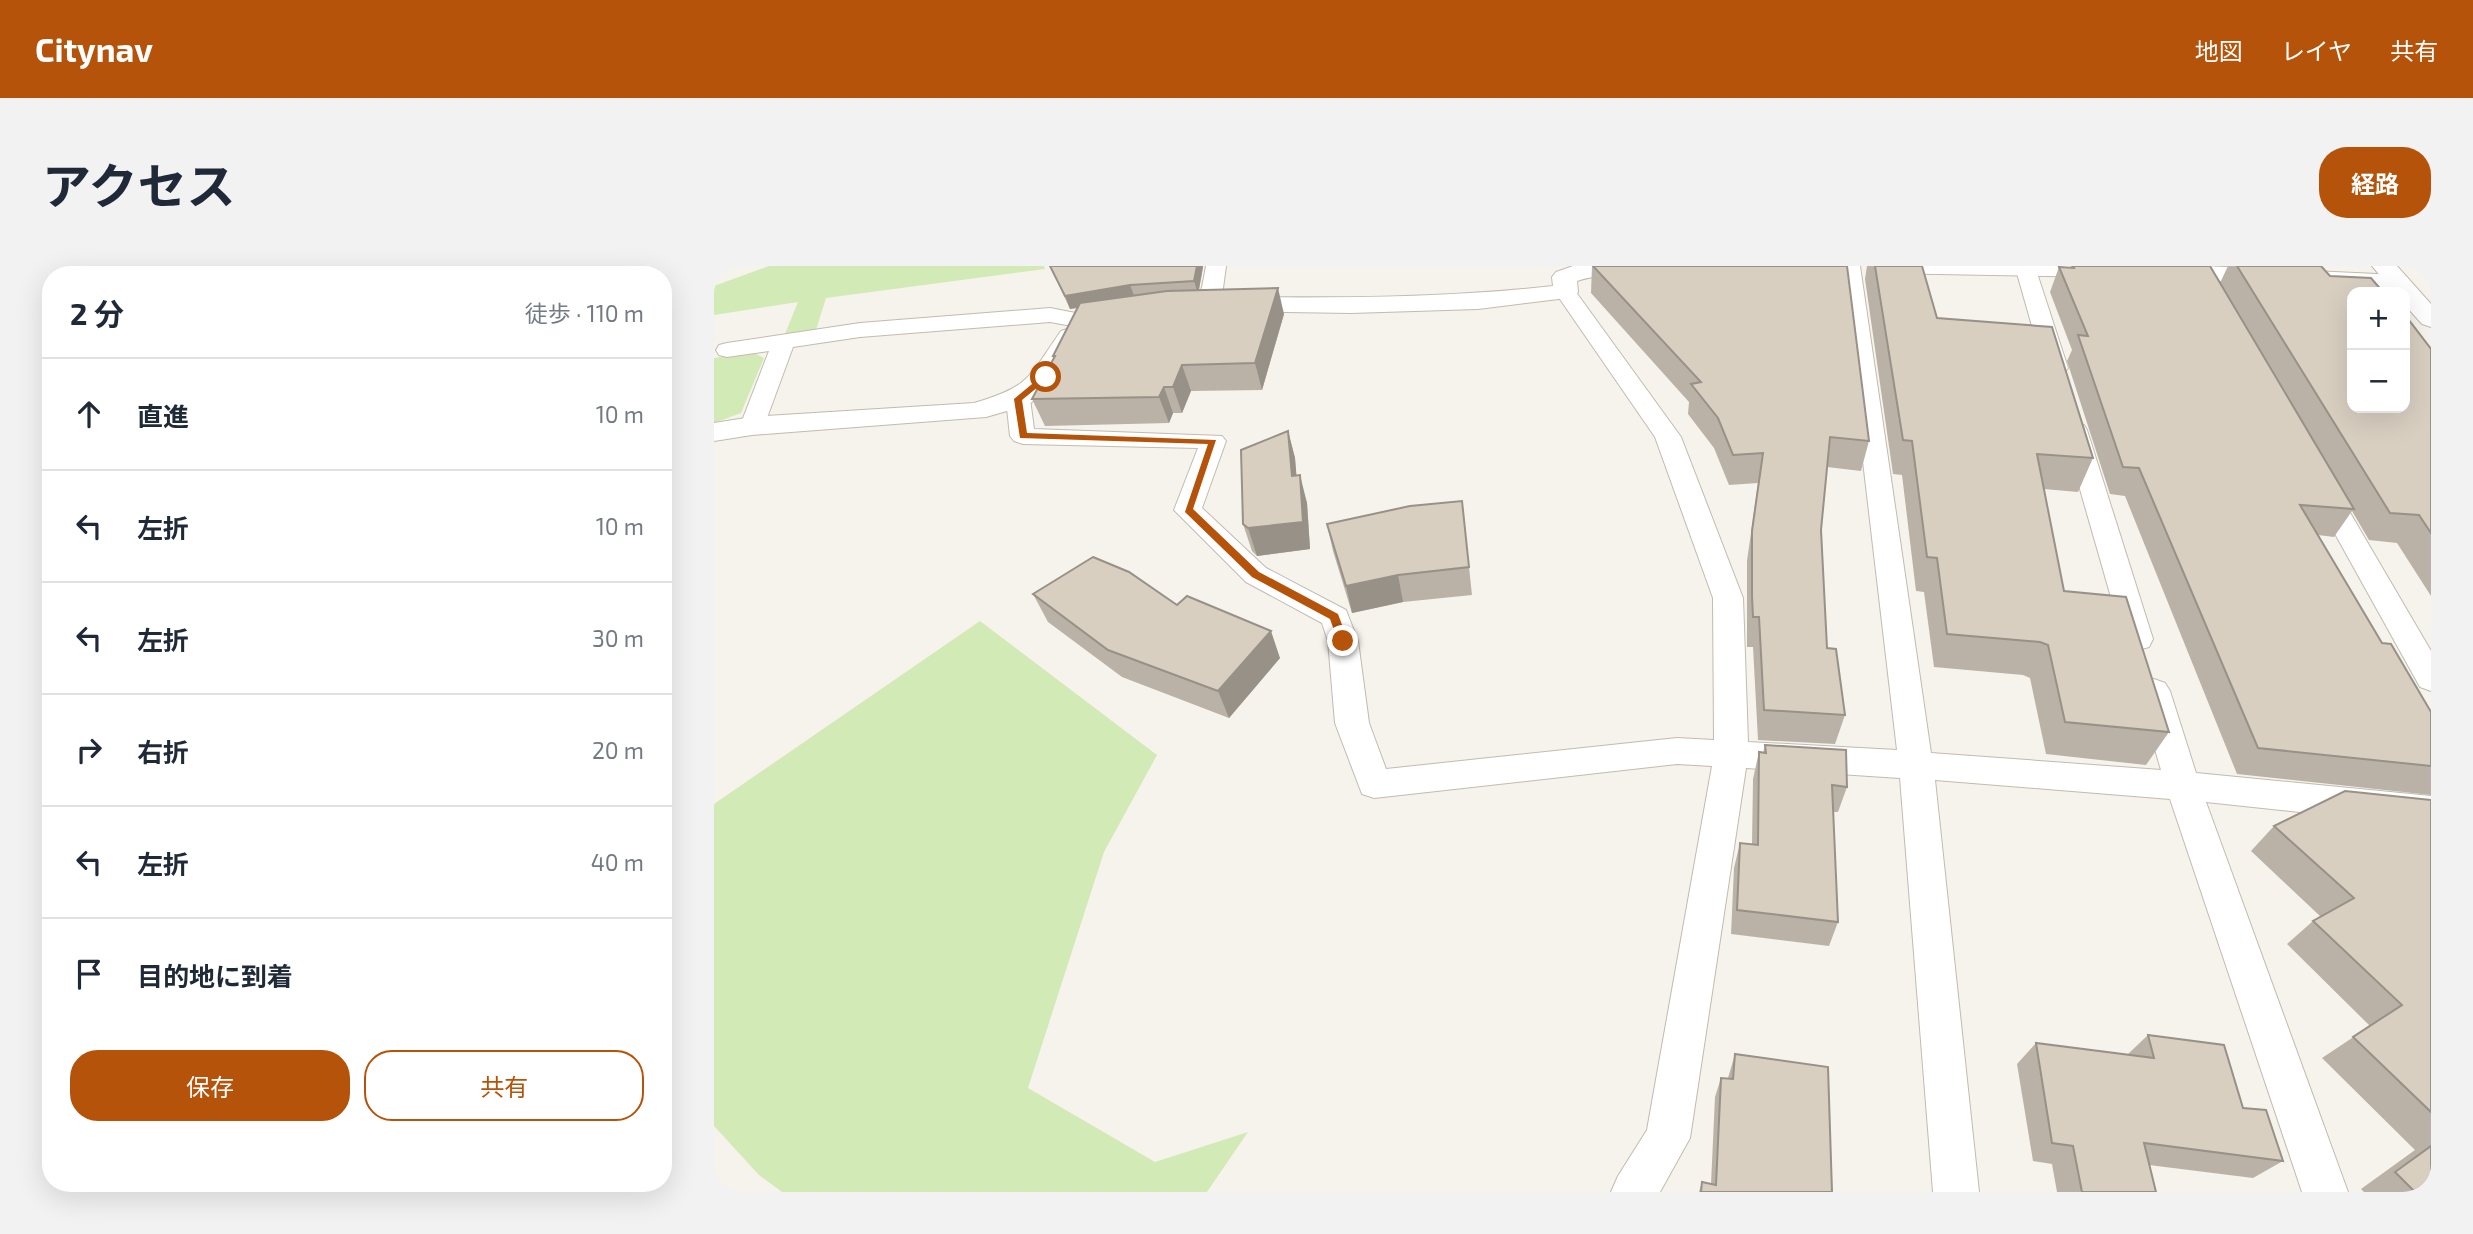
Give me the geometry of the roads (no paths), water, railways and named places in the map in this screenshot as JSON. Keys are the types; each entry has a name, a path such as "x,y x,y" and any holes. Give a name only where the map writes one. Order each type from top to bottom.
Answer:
{"street":[{"path":"1197,304 1351,306 1478,302 1566,292 1564,278 1588,269 1627,266"},
{"path":"1880,266 2201,274 2391,274 2431,319"},
{"path":"714,432 752,426 976,411 1018,399 1046,377 1090,318"}],"lane":[{"path":"1197,304 1216,266"},
{"path":"1850,266 1916,765 1956,1192"},
{"path":"2026,271 2183,786 2325,1192"},
{"path":"2201,274 2214,298"},
{"path":"1566,292 1668,437 1728,598 1731,754 1668,1138 1634,1192"},
{"path":"727,350 860,330 1049,314 1090,318"},
{"path":"752,426 784,342"},
{"path":"1018,399 1023,436 1213,441 1188,510 1256,575 1335,617 1343,641 1352,723 1374,784 1677,751 1916,765 2183,786 2431,811"},
{"path":"2309,465 2431,680"}]}
